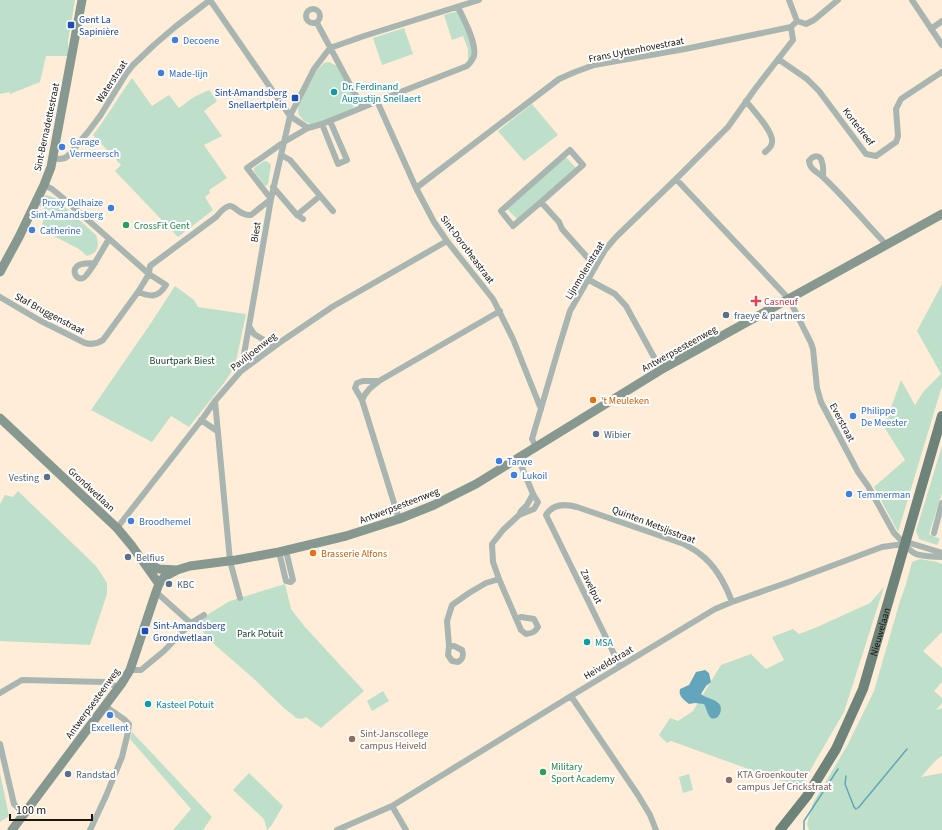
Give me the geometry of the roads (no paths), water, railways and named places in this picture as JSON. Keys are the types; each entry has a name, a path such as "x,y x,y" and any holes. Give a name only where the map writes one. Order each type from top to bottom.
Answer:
{"main road":[{"name":"Sint-Bernadettestraat","path":"0,272 19,237 44,185 49,171 82,0"},
{"name":"Antwerpsesteenweg","path":"12,830 105,706 130,670 158,588 164,577 177,570 190,566 230,561 283,551 346,536 434,505 476,484 661,370 942,214"},
{"name":"Nieuwelaan","path":"780,830 807,796 836,749 863,689 942,416"},
{"name":"Grondwetlaan","path":"0,418 117,528 143,562 158,588"},
{"path":"143,562 159,569 177,570"}],"street":[{"name":"Waterstraat","path":"52,158 60,159 69,155 100,116 126,74 141,56 210,0"},
{"path":"210,0 290,116 308,128"},
{"path":"330,48 479,0"},
{"path":"789,0 797,21"},
{"path":"797,21 806,24 814,20 838,0"},
{"path":"912,0 942,45"},
{"path":"270,200 247,168 284,142 308,128 330,121 467,66 471,63 474,56 474,46 468,27 458,6"},
{"path":"791,27 797,21"},
{"path":"931,29 942,21"},
{"path":"317,23 362,107"},
{"name":"Lijnmolenstraat","path":"536,447 532,439 570,311 589,280 595,266 616,237 728,127 746,101 794,40 791,27"},
{"name":"Frans Uyttenhovestraat","path":"416,188 559,79 575,72 594,65 685,49 791,27"},
{"name":"Biest","path":"241,371 270,200 290,116 314,69 330,48"},
{"name":"Kortedreef","path":"778,59 807,79 819,90 866,154 876,156 896,142 898,136 896,109 901,99 942,72"},
{"name":"Sint-Dorotheastraat","path":"377,101 416,188 434,222 447,241 493,299 500,311 541,409"},
{"path":"746,101 768,128 772,136 770,148 765,152"},
{"path":"322,124 338,164 347,160 330,121"},
{"path":"570,150 583,165 541,202 513,226 500,211 570,150"},
{"path":"281,155 290,160 333,212"},
{"path":"824,177 886,245"},
{"name":"Everstraat","path":"676,179 789,299 813,349 817,388 821,402 858,472 868,486 894,533 904,545"},
{"path":"44,185 63,198 149,274 166,285 159,294 153,296 138,292"},
{"path":"273,187 297,215 304,219"},
{"path":"297,215 320,196"},
{"name":"Staf Bruggenstraat","path":"0,297 38,320 81,341 91,344 100,342 138,292 149,274 150,266 216,217 223,208 229,206 234,207 243,215 252,215 270,200"},
{"path":"541,202 559,222 562,229 595,266"},
{"path":"95,263 109,239"},
{"name":"Paviljoenweg","path":"117,528 215,401 241,371 279,343 332,308 447,241"},
{"path":"589,280 615,294 626,306 661,370"},
{"path":"362,400 368,389 379,381 500,311"},
{"path":"249,326 254,334 269,343 279,343"},
{"path":"379,381 363,381 357,383 355,388 362,400 399,518"},
{"path":"215,401 230,561 240,598"},
{"path":"201,420 218,431"},
{"path":"518,458 533,494 538,502 534,510 519,515"},
{"path":"516,619 493,562 492,544 502,530 519,515 533,494"},
{"path":"934,533 942,503"},
{"name":"Quinten Metsijsstraat","path":"546,515 547,512 559,505 568,505 684,544 700,553 709,562 721,577 732,602"},
{"name":"Zavelput","path":"546,515 620,666"},
{"name":"Heiveldstraat","path":"337,830 392,806 715,609 886,546 904,545 910,543 942,553"},
{"path":"904,545 916,554 942,557"},
{"path":"449,646 447,621 452,606 469,593 499,578"},
{"path":"158,588 177,611 191,623"},
{"path":"130,670 141,670 164,651 191,623 204,615"},
{"path":"0,693 22,680 104,682 119,687"},
{"path":"571,696 638,795 650,815 656,830"},
{"path":"90,830 122,757 129,724 105,706"},
{"path":"0,744 14,804 24,814"},
{"path":"392,806 406,830"}],"water":[{"path":"705,670 709,673 711,682 706,686 701,694 716,701 721,707 718,717 714,719 710,717 704,704 689,704 680,694 680,689 689,685 696,672"}],"waterway":[{"path":"846,776 845,784 856,809 907,749"},
{"path":"804,830 804,821 838,769"}],"place":[{"name":"Gent La Sapinière","path":"71,25"},
{"name":"Decoene","path":"175,40"},
{"name":"Made-lijn","path":"161,73"},
{"name":"Dr. Ferdinand Augustijn Snellaert","path":"334,92"},
{"name":"Sint-Amandsberg Snellaertplein","path":"295,98"},
{"name":"Garage Vermeersch","path":"62,147"},
{"name":"Proxy Delhaize Sint-Amandsberg","path":"111,208"},
{"name":"CrossFit Gent","path":"126,225"},
{"name":"Catherine","path":"32,230"},
{"name":"Casneuf","path":"756,301"},
{"name":"fraeye & partners","path":"726,315"},
{"name":"'t Meuleken","path":"593,400"},
{"name":"Philippe De Meester","path":"853,416"},
{"name":"Wibier","path":"596,434"},
{"name":"Tarwe","path":"499,461"},
{"name":"Lukoil","path":"514,475"},
{"name":"Vesting","path":"47,477"},
{"name":"Temmerman","path":"849,494"},
{"name":"Broodhemel","path":"131,521"},
{"name":"Brasserie Alfons","path":"313,553"},
{"name":"Belfius","path":"128,557"},
{"name":"KBC","path":"169,584"},
{"name":"Sint-Amandsberg Grondwetlaan","path":"145,631"},
{"name":"MSA","path":"587,642"},
{"name":"Kasteel Potuit","path":"148,704"},
{"name":"Excellent","path":"110,715"},
{"name":"Sint-Janscollege campus Heiveld","path":"352,739"},
{"name":"Military Sport Academy","path":"543,772"},
{"name":"Randstad","path":"68,774"},
{"name":"KTA Groenkouter campus Jef Crickstraat","path":"729,780"}],"park label":[{"name":"Buurtpark Biest","path":"182,360"},
{"name":"Park Potuit","path":"260,633"}]}
